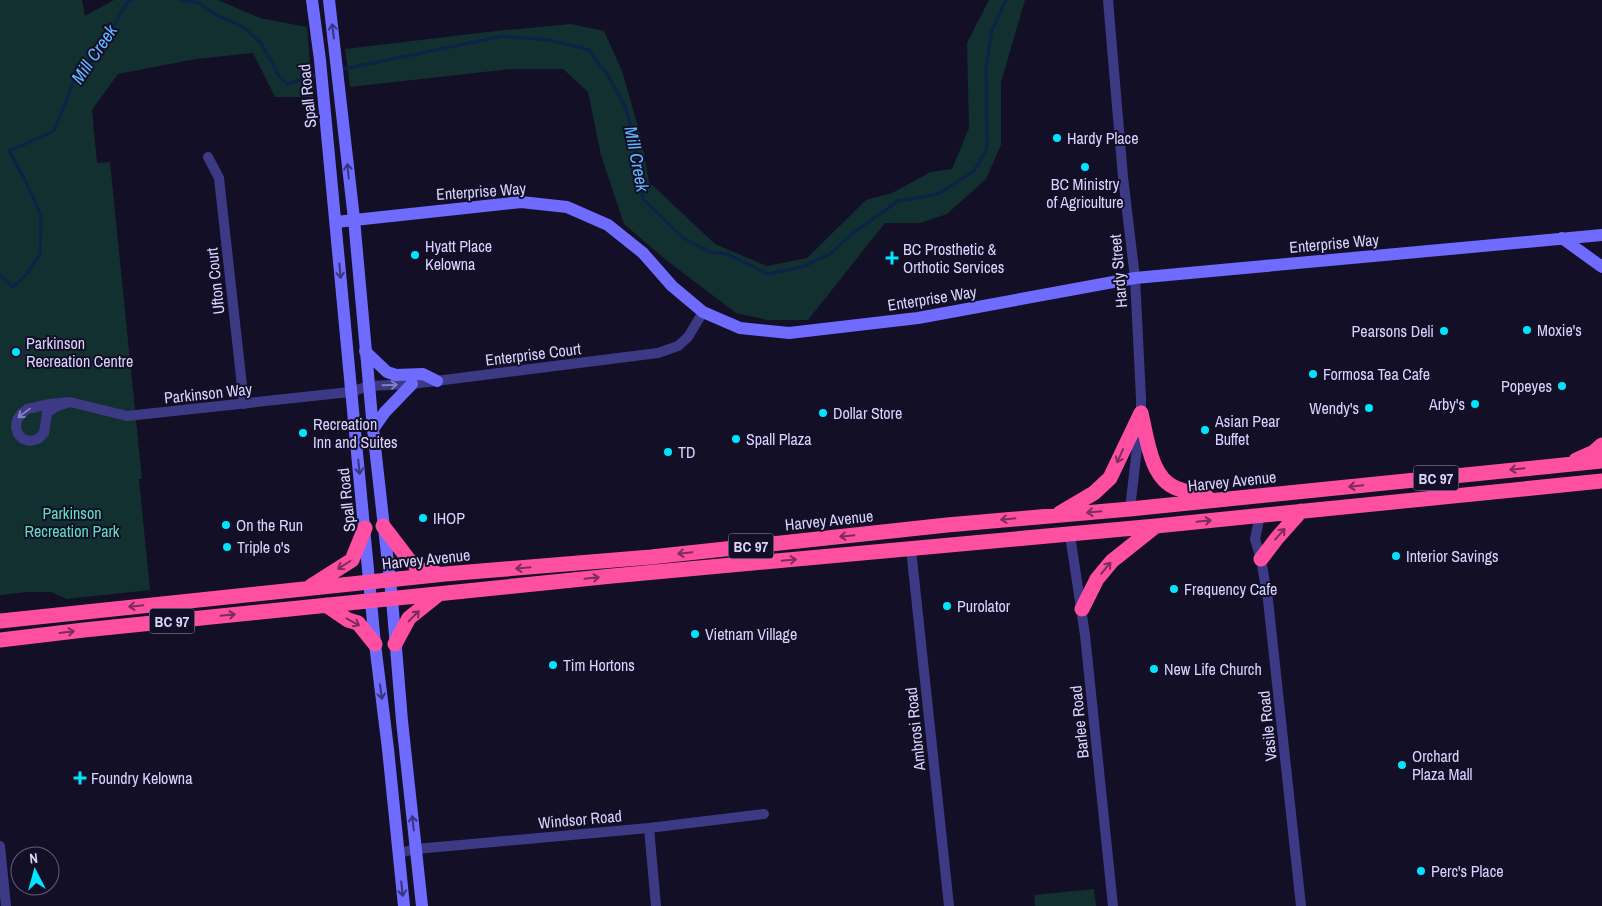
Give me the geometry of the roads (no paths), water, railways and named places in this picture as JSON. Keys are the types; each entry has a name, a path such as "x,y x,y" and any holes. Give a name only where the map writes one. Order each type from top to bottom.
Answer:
{"highway":[{"path":"1141,412 1158,475 1174,488 1216,499"},
{"path":"1057,515 1094,493 1110,478 1141,412"},
{"path":"1566,465 1594,452 1602,445"},
{"name":"Harvey Avenue","path":"0,621 445,574 652,557 947,525 1130,509 1602,461"},
{"name":"BC 97","path":"0,640 612,576 1070,535 1600,482"},
{"path":"1260,515 1274,502 1306,491"},
{"path":"1092,532 1117,522 1130,509"},
{"path":"1261,559 1301,511"},
{"path":"912,549 922,537 947,525"},
{"path":"383,526 409,560 424,572 445,574"},
{"path":"1082,610 1097,579 1112,561 1156,526"},
{"path":"307,588 352,560 365,528"},
{"path":"395,644 410,618 439,594"},
{"path":"326,605 348,620 358,623 375,644"},
{"path":"0,652 18,638"}],"main road":[{"name":"Spall Road","path":"312,0 320,60 336,222 350,392 365,528 375,644 404,906"},
{"name":"Spall Road","path":"329,0 354,220 365,351 392,599 422,906"},
{"name":"Enterprise Way","path":"336,222 520,202 567,207 608,225 643,253 672,286 703,312 740,328 789,333 918,318 1135,278 1602,235"},
{"path":"1562,238 1602,267"},
{"path":"365,351 387,372 396,375 423,374 437,381"},
{"path":"373,429 385,412 412,384"}],"street":[{"name":"Hardy Street","path":"1108,0 1135,278 1141,412 1130,509"},
{"name":"Ufton Court","path":"208,157 219,178 244,404"},
{"name":"Enterprise Court","path":"350,392 369,386 412,384 658,353 678,346 688,337 703,312"},
{"name":"Parkinson Way","path":"70,402 55,407 48,413 44,433 38,439 30,441 23,439 18,434 17,420 28,410 38,406 70,402 127,416 350,392"},
{"name":"Vasile Road","path":"1260,515 1255,539 1261,559 1268,600 1301,906"},
{"name":"Barlee Road","path":"1070,535 1082,610 1113,906"},
{"name":"Ambrosi Road","path":"912,549 949,906"},
{"name":"Windsor Road","path":"399,854 416,849 649,828 764,814"},
{"path":"649,828 656,906"},
{"path":"0,846 6,906"}],"waterway":[{"name":"Mill Creek","path":"0,275 13,287 27,274 40,254 41,215 9,151 54,131 77,73 97,56 128,1 132,0"},
{"name":"Mill Creek","path":"180,0 199,3 216,15 242,26 261,43 279,76 287,84 318,75"},
{"name":"Mill Creek","path":"339,70 503,36 550,40 589,50 609,77 625,106 634,136 643,199 682,237 709,252 727,254 768,274 802,267 830,254 853,233 898,201 938,194 974,171 987,149 986,68 992,30 1006,0"}],"place":[{"name":"Hardy Place","path":"1057,138"},
{"name":"BC Ministry of Agriculture","path":"1085,167"},
{"name":"Hyatt Place Kelowna","path":"415,255"},
{"name":"BC Prosthetic & Orthotic Services","path":"892,258"},
{"name":"Moxie's","path":"1527,330"},
{"name":"Pearsons Deli","path":"1444,331"},
{"name":"Parkinson Recreation Centre","path":"16,352"},
{"name":"Formosa Tea Cafe","path":"1313,374"},
{"name":"Popeyes","path":"1562,386"},
{"name":"Arby's","path":"1475,404"},
{"name":"Wendy's","path":"1369,408"},
{"name":"Dollar Store","path":"823,413"},
{"name":"Asian Pear Buffet","path":"1205,430"},
{"name":"Recreation Inn and Suites","path":"303,433"},
{"name":"Spall Plaza","path":"736,439"},
{"name":"TD","path":"668,452"},
{"name":"IHOP","path":"423,518"},
{"name":"On the Run","path":"226,525"},
{"name":"Triple o's","path":"227,547"},
{"name":"Interior Savings","path":"1396,556"},
{"name":"Frequency Cafe","path":"1174,589"},
{"name":"Purolator","path":"947,606"},
{"name":"Vietnam Village","path":"695,634"},
{"name":"Tim Hortons","path":"553,665"},
{"name":"New Life Church","path":"1154,669"},
{"name":"Orchard Plaza Mall","path":"1402,765"},
{"name":"Foundry Kelowna","path":"80,778"},
{"name":"Perc's Place","path":"1421,871"}],"park label":[{"name":"Parkinson Recreation Park","path":"72,522"}]}
